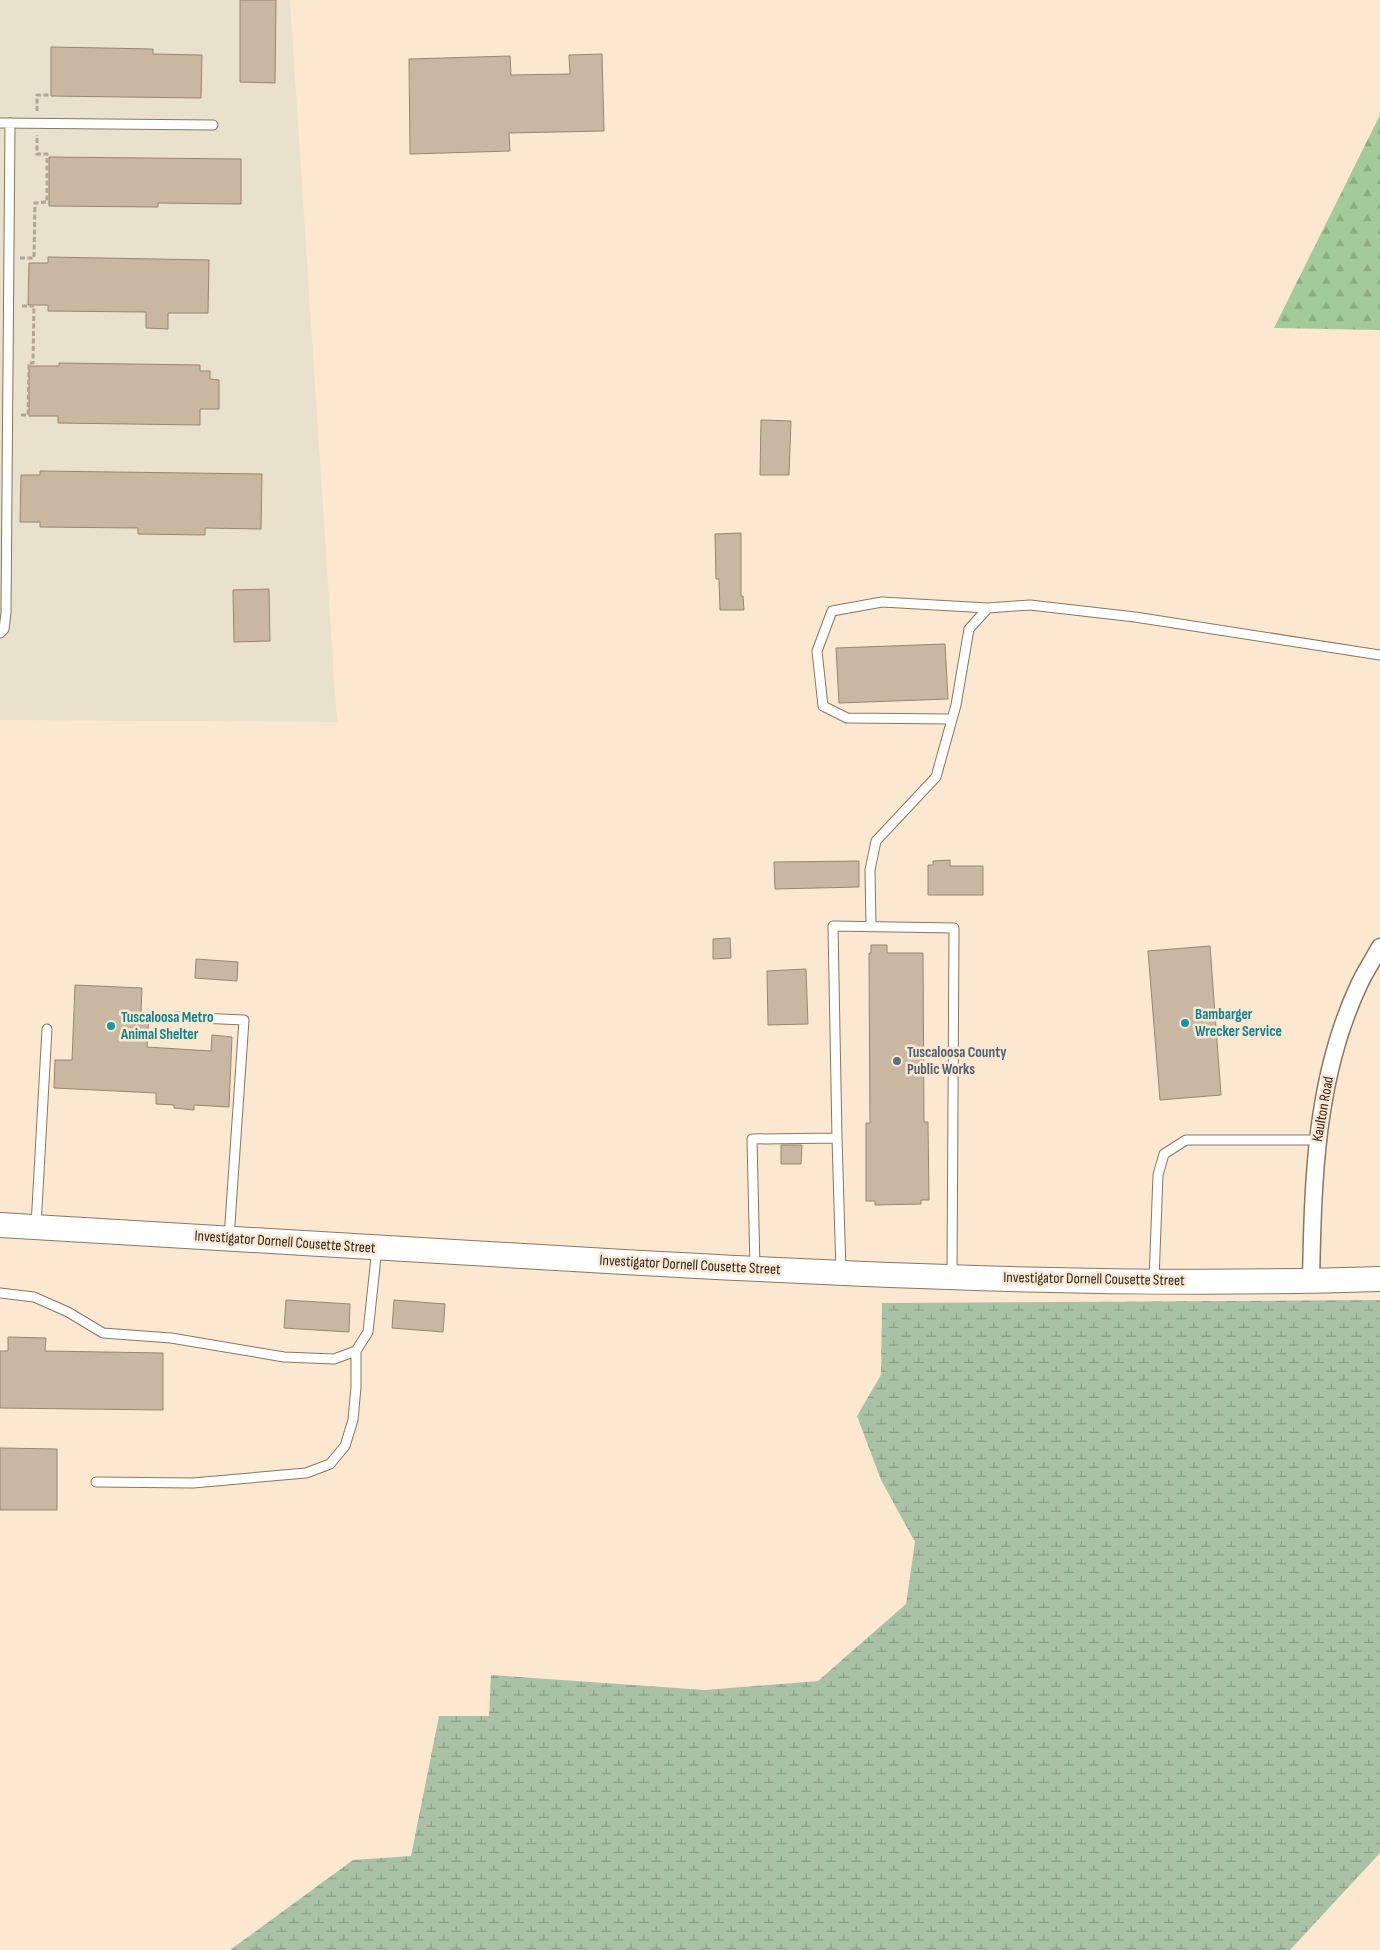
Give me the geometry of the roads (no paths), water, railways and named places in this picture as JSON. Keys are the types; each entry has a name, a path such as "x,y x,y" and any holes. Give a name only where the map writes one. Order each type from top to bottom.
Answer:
{"main road":[{"name":"Investigator Dornell Cousette Street","path":"0,1225 841,1273 1063,1280 1311,1281 1380,1279"}],"street":[{"name":"Kaulton Road","path":"1311,1281 1313,1186 1317,1140 1324,1095 1334,1050 1358,986 1380,947"}],"lane":[{"path":"0,123 213,125"},
{"path":"0,632 4,629 6,622 8,414 4,272 10,123"},
{"path":"952,719 847,718 823,706 818,651 832,611 882,602 988,608 1030,605 1135,617 1380,655"},
{"path":"871,927 870,870 876,841 936,777 952,719 969,629 988,608"},
{"path":"841,1273 833,926 954,928 952,1276"},
{"path":"177,1017 244,1020 229,1238"},
{"path":"36,1227 47,1029"},
{"path":"755,1269 752,1139 837,1138"},
{"path":"1154,1280 1158,1175 1164,1154 1186,1140 1317,1140"},
{"path":"96,1482 193,1483 306,1473 330,1464 345,1446 353,1420 356,1387 356,1351 368,1332 377,1248"},
{"path":"0,1293 34,1297 68,1312 103,1333 171,1338 284,1357 334,1359 356,1351"}],"place":[{"name":"Bambarger Wrecker Service","path":"1185,1023"},
{"name":"Tuscaloosa Metro Animal Shelter","path":"111,1026"},
{"name":"Tuscaloosa County Public Works","path":"897,1061"}]}
